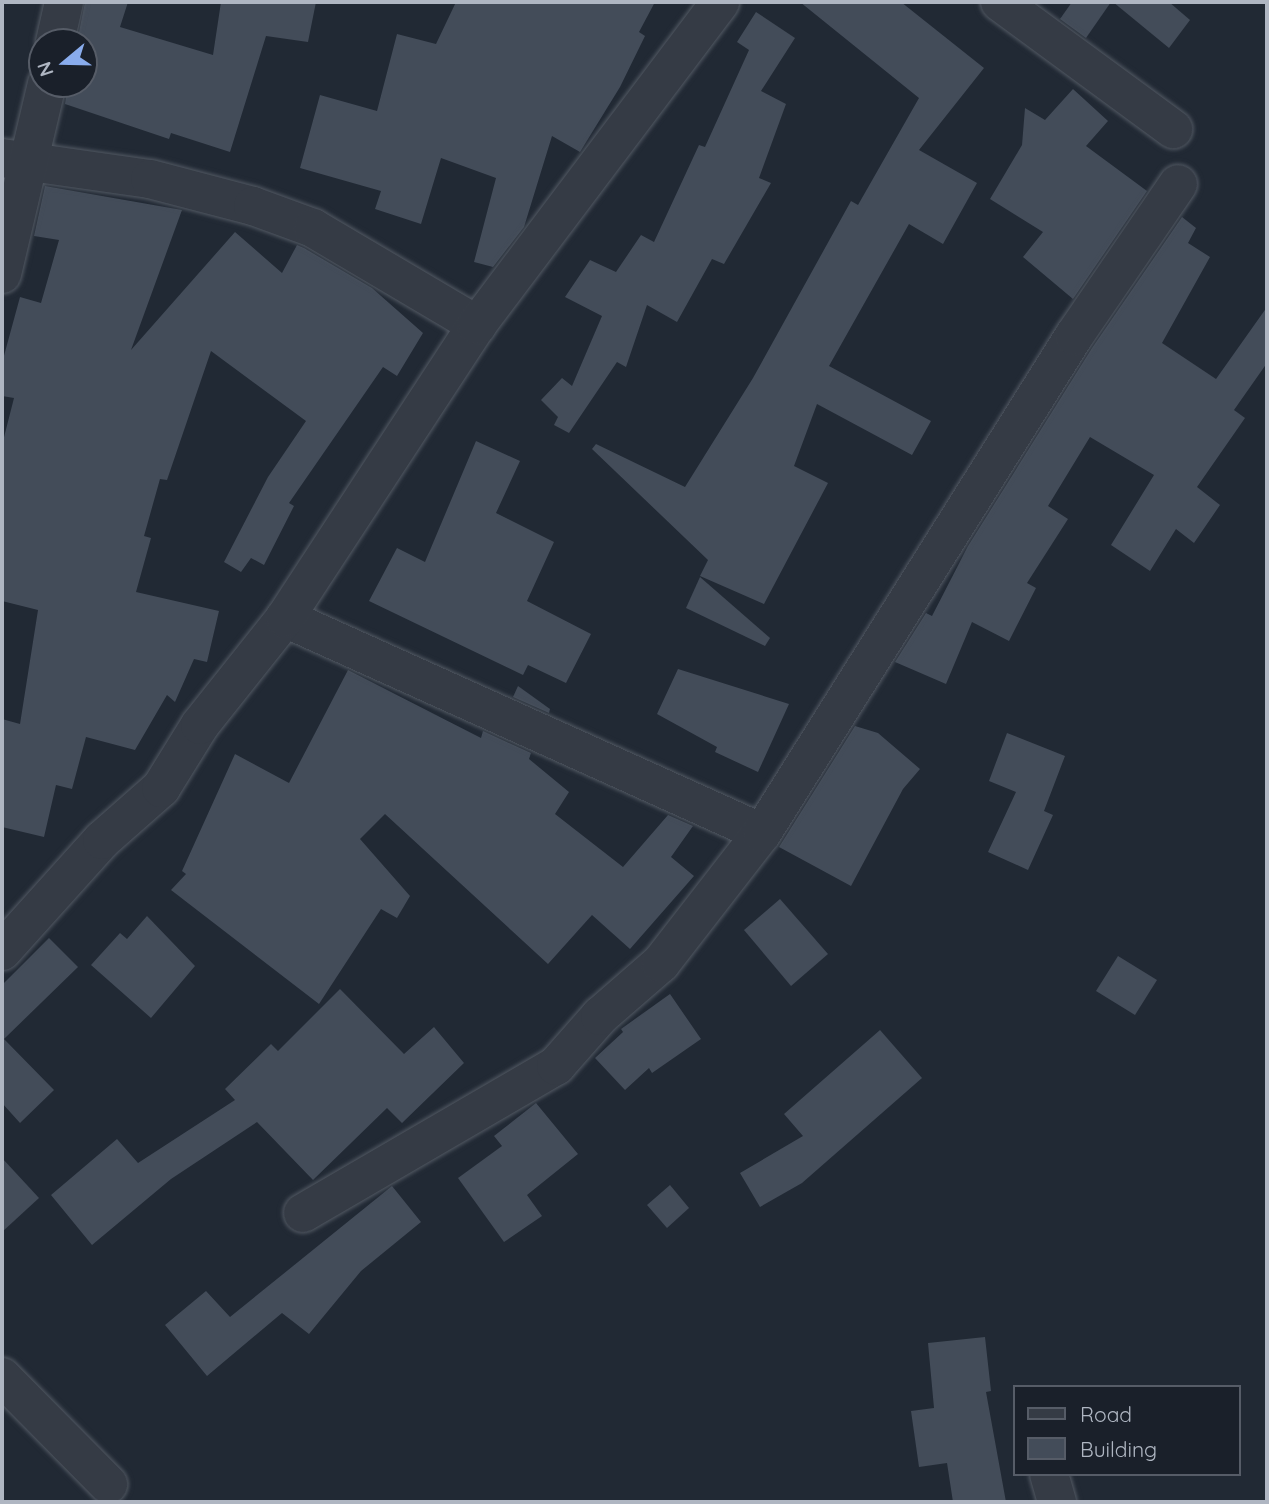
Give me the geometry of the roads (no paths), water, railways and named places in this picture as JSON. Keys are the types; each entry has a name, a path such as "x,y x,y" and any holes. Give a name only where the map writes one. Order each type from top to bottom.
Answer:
{"street":[{"path":"58,28 64,2"},
{"path":"2,951 102,840 161,789 200,725 285,618 477,325 720,2"},
{"path":"1000,2 1173,129"},
{"path":"2,274 16,160 41,98"},
{"path":"16,160 150,179 253,206 313,228 477,325"},
{"path":"303,1213 556,1066 600,1016 661,963 762,833 1073,336 1178,184"},
{"path":"285,618 762,833"},
{"path":"2,1377 108,1484"},
{"path":"1050,1476 1057,1502"}]}
